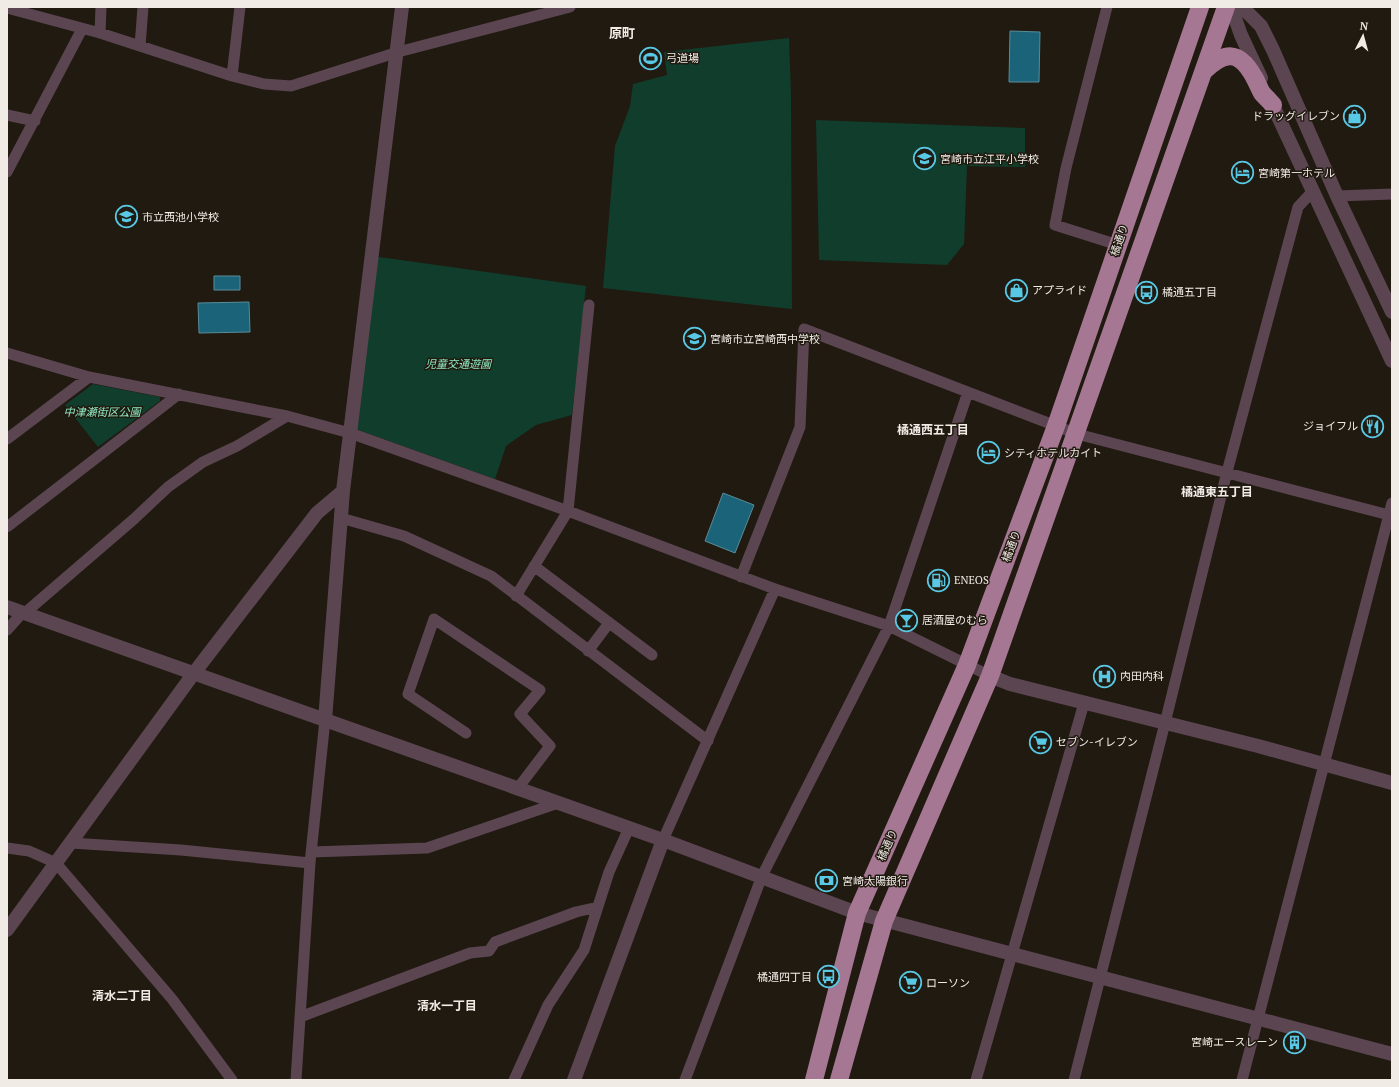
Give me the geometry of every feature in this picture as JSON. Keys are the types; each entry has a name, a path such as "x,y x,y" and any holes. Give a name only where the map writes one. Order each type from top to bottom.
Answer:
{"highway":[{"name":"橘通り","path":"814,1080 857,913 967,665 1056,426 1200,7"},
{"path":"839,1080 884,921 990,676 1077,434 1226,7"},
{"path":"1204,71 1222,56 1231,56 1242,59 1262,93 1273,104"}],"street":[{"path":"100,33 101,7"},
{"path":"140,46 143,7"},
{"path":"232,76 240,7"},
{"path":"296,1080 311,857 325,720 343,491 398,52 402,7"},
{"path":"7,8 100,33 232,76 264,84 291,86 398,52 556,9 570,7"},
{"path":"1107,7 1066,168 1055,225 1118,245"},
{"path":"1232,7 1241,35 1312,192 1392,361"},
{"path":"1242,7 1261,26 1274,50 1337,196 1392,312"},
{"path":"7,172 82,29"},
{"path":"7,115 35,121"},
{"path":"1074,1080 1227,472 1298,207 1312,192"},
{"path":"1337,196 1392,194"},
{"path":"516,596 568,511 589,305"},
{"path":"741,577 800,427 804,329 1077,434 1389,515"},
{"path":"7,353 89,377 287,416 350,432 568,511 741,577 889,626 967,665 1010,684 1392,783"},
{"path":"7,439 89,377"},
{"path":"685,1080 762,876 889,626 968,392"},
{"path":"7,527 179,394"},
{"path":"7,630 24,612 134,519 168,487 203,462 237,446 287,416"},
{"path":"7,930 194,673 317,513 343,491"},
{"path":"1242,1080 1392,503"},
{"path":"341,518 404,536 491,576 708,741"},
{"path":"534,566 652,655"},
{"path":"574,1080 663,840 775,589"},
{"path":"7,607 558,802 762,876 857,913 1011,955 1101,977 1392,1054"},
{"path":"466,733 408,694 434,619 540,690 520,714 550,746 518,788"},
{"path":"588,651 610,623"},
{"path":"976,1080 1084,703"},
{"path":"70,843 311,857 427,848 558,802"},
{"path":"516,1080 548,1005 584,950 609,872 629,828"},
{"path":"7,848 29,850 56,863 172,999 232,1080"},
{"path":"300,1017 470,953 489,951 495,942 576,912 598,907"}],"green space":[{"path":"789,38 791,96 792,309 603,288 615,146 630,106 633,84 667,75 664,52"},
{"name":"弓道場","path":"653,49 658,64 646,67 642,51"},
{"path":"816,120 1025,128 1025,167 967,166 964,244 947,265 819,260"},
{"name":"児童交通遊園","path":"372,256 586,286 572,415 536,425 506,446 495,479 350,427"},
{"name":"中津瀬街区公園","path":"93,384 160,397 160,401 98,447 65,405"}],"water":[{"path":"1010,31 1040,32 1039,82 1009,82"},
{"path":"214,276 240,276 240,290 214,290"},
{"path":"249,302 250,332 199,333 198,303"},
{"path":"723,493 754,505 735,553 705,541"}],"place":[{"name":"弓道場","path":"650,58"},
{"name":"ドラッグイレブン","path":"1355,116"},
{"name":"宮崎市立江平小学校","path":"924,159"},
{"name":"宮崎第一ホテル","path":"1242,173"},
{"name":"市立西池小学校","path":"127,217"},
{"name":"アプライド","path":"1017,290"},
{"name":"橘通五丁目","path":"1147,292"},
{"name":"宮崎市立宮崎西中学校","path":"694,339"},
{"name":"ジョイフル","path":"1373,426"},
{"name":"シティホテルカイト","path":"989,453"},
{"name":"ENEOS","path":"938,580"},
{"name":"居酒屋のむら","path":"906,620"},
{"name":"内田内科","path":"1104,676"},
{"name":"セブン-イレブン","path":"1040,742"},
{"name":"宮崎太陽銀行","path":"826,881"},
{"name":"橘通四丁目","path":"828,977"},
{"name":"ローソン","path":"910,983"},
{"name":"宮崎エースレーン","path":"1294,1042"}],"district":[{"name":"原町","path":"622,33"},
{"name":"橘通西五丁目","path":"933,430"},
{"name":"橘通東五丁目","path":"1217,492"},
{"name":"清水二丁目","path":"122,996"},
{"name":"清水一丁目","path":"447,1006"}]}
